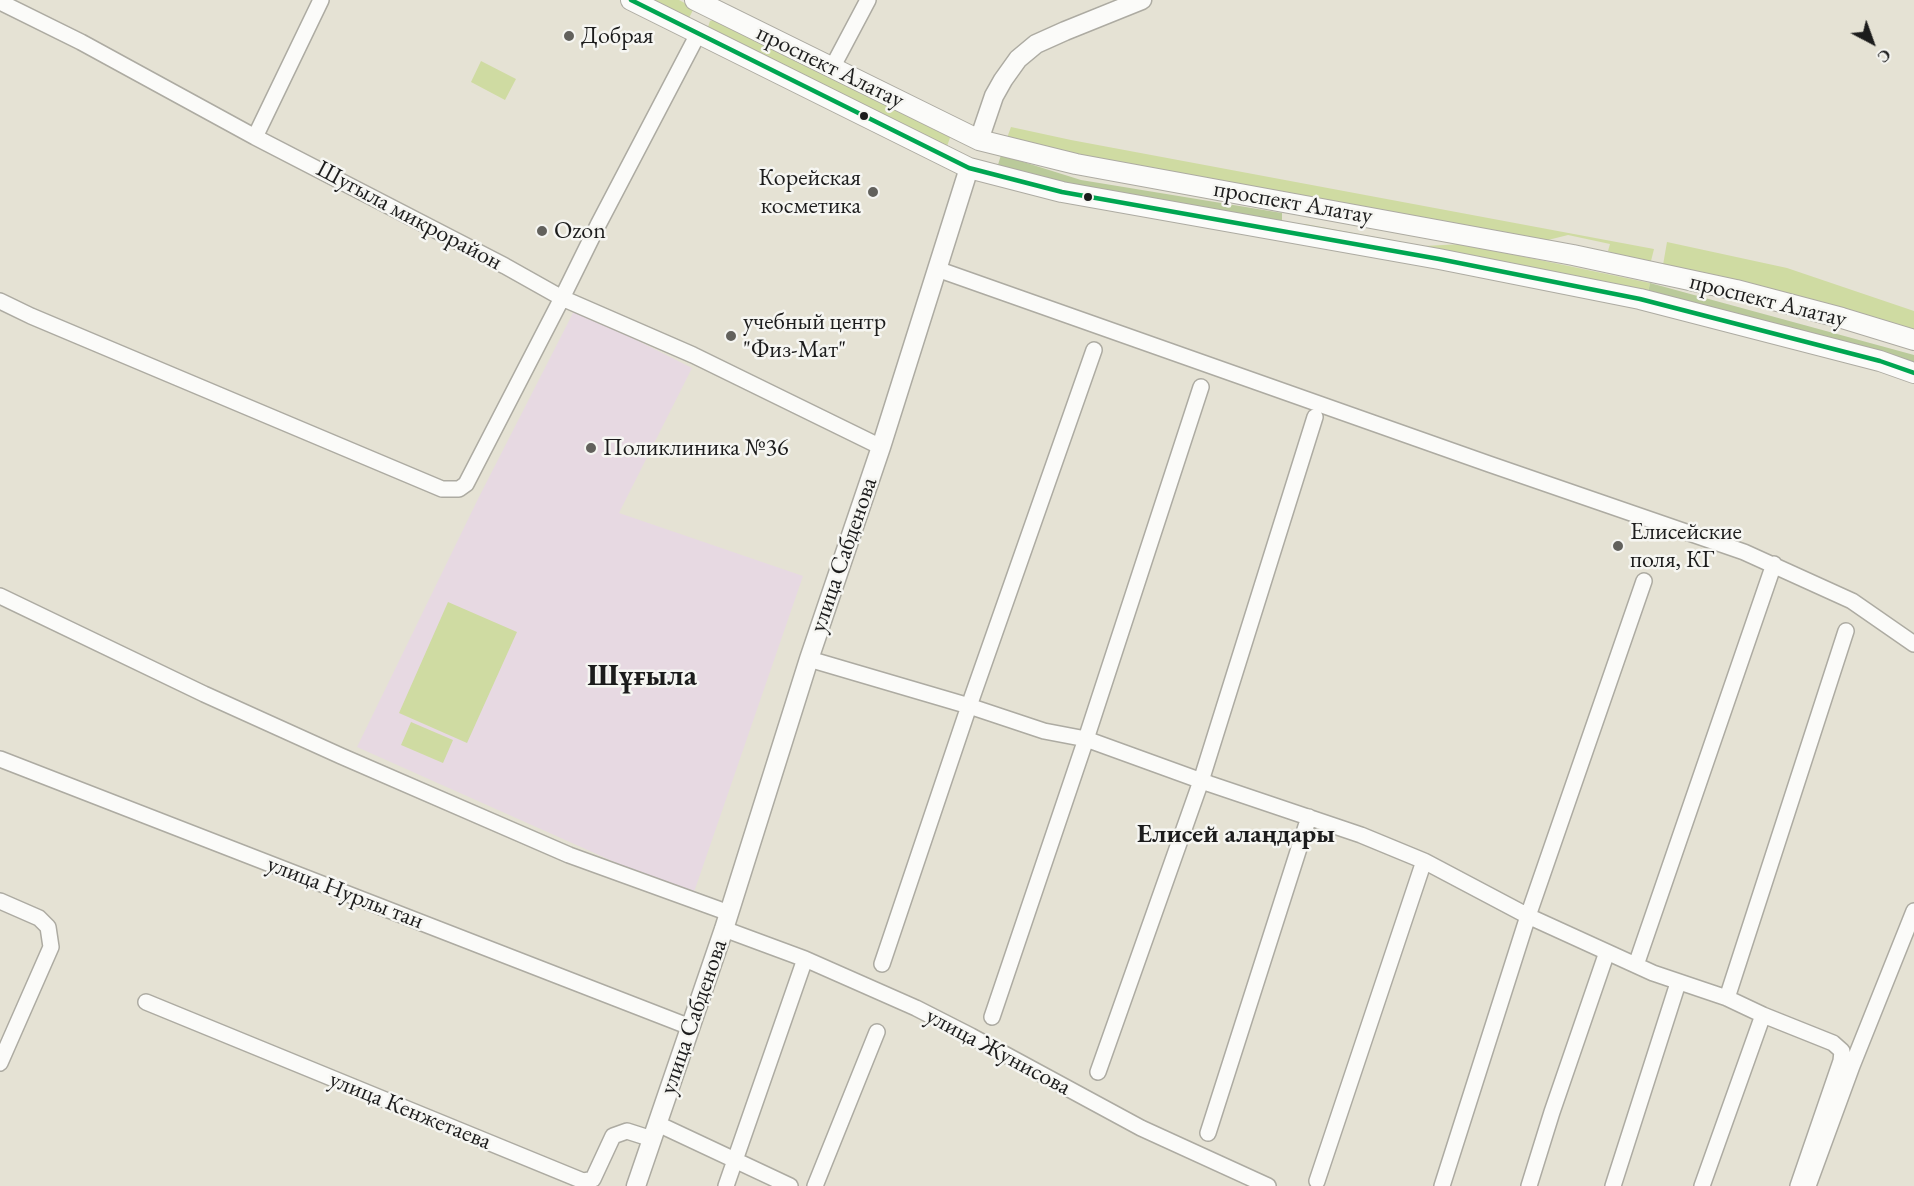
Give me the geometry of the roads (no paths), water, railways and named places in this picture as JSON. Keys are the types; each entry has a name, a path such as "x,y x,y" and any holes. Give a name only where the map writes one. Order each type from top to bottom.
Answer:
{"main road":[{"name":"проспект Алатау","path":"631,0 969,168 1062,192 1640,299 1880,361 1914,373"},
{"name":"проспект Алатау","path":"703,4 979,140 1076,164 1573,255 1736,290 1914,340"},
{"path":"698,34 703,4"},
{"name":"улица Сабденова","path":"969,168 979,140"},
{"path":"1287,232 1292,203"}],"street":[{"path":"255,137 321,0"},
{"path":"832,68 868,0"},
{"name":"улица Сабденова","path":"979,140 994,96 1018,59 1036,44 1142,0"},
{"name":"Шугыла микрорайон","path":"0,2 81,42 255,137 505,266 562,298 693,354 881,447"},
{"path":"0,301 442,489 459,489 466,484 698,34"},
{"name":"улица Сабденова","path":"636,1186 727,921 809,659 881,447 969,168"},
{"path":"937,269 1744,552 1852,601 1914,644"},
{"path":"882,964 969,706 1094,350"},
{"path":"992,1017 1201,387"},
{"path":"1098,1072 1201,781 1315,417"},
{"path":"1636,965 1774,564"},
{"path":"1442,1186 1528,916 1644,581"},
{"name":"улица Жунисова","path":"0,596 204,694 363,766 727,921 805,959 916,1008 1141,1128 1268,1186"},
{"path":"1727,998 1846,631"},
{"path":"809,659 969,706 1044,731 1086,739 1361,835 1424,861 1528,916 1636,965 1678,983 1727,998 1833,1043 1842,1051 1841,1061 1798,1186"},
{"name":"улица Нурлы тан","path":"0,759 690,1027"},
{"path":"1208,1132 1309,817"},
{"path":"1317,1181 1424,861"},
{"path":"0,901 39,918 48,927 51,947 0,1063"},
{"path":"1808,1186 1852,1066 1914,911"},
{"path":"1529,1186 1607,952"},
{"path":"726,1186 805,959"},
{"path":"1612,1186 1678,983"},
{"name":"улица Кенжетаева","path":"146,1002 583,1181 594,1179 612,1136 627,1131 655,1132 735,1160 790,1186"},
{"path":"1702,1186 1763,1015"},
{"path":"815,1186 877,1032"}],"place":[{"name":"Добрая","path":"569,36"},
{"name":"Корейская косметика","path":"873,192"},
{"name":"Ozon","path":"542,231"},
{"name":"учебный центр \"Физ-Мат\"","path":"731,336"},
{"name":"Поликлиника №36","path":"591,448"},
{"name":"Елисейские поля, КГ","path":"1618,546"}],"district":[{"name":"Шұғыла","path":"642,677"},
{"name":"Елисей алаңдары","path":"1236,835"}]}
